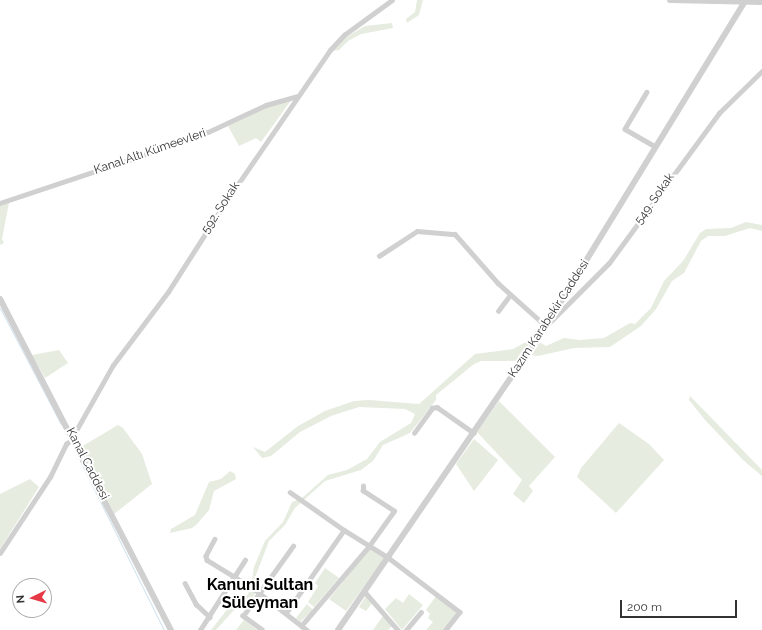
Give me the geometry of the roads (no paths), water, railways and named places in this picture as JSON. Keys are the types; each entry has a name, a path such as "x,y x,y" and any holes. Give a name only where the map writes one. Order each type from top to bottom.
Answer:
{"street":[{"name":"592. Sokak","path":"0,553 50,477 113,365 168,292 297,96 340,40 392,0"},
{"path":"671,0 762,2"},
{"name":"Kazım Karabekir Caddesi","path":"338,630 389,558 546,326 745,1"},
{"name":"549. Sokak","path":"546,326 609,263 719,113 762,71"},
{"path":"647,92 626,128 655,146"},
{"name":"Kanal Altı Kümeevleri","path":"0,203 208,132 266,105 297,96"},
{"path":"379,256 402,243 412,232 426,230 452,232 458,235 510,295 546,326"},
{"path":"498,311 510,295"},
{"name":"Kanal Caddesi","path":"0,299 161,614 171,630"},
{"path":"414,433 432,408 437,407 474,432"},
{"path":"302,626 369,546 394,511 363,491 363,486"},
{"path":"290,492 344,530 389,558 460,612 446,630"},
{"path":"286,613 344,530"},
{"path":"215,539 207,558 286,613 307,630"},
{"path":"262,630 242,616 293,546"},
{"path":"200,630 210,617 245,560"},
{"path":"185,583 196,604 210,617"},
{"path":"365,592 398,630"},
{"path":"406,630 421,612"}],"waterway":[{"path":"0,308 61,424"},
{"path":"80,461 164,630"}],"district":[{"name":"Kanuni Sultan Süleyman","path":"260,594"}]}
